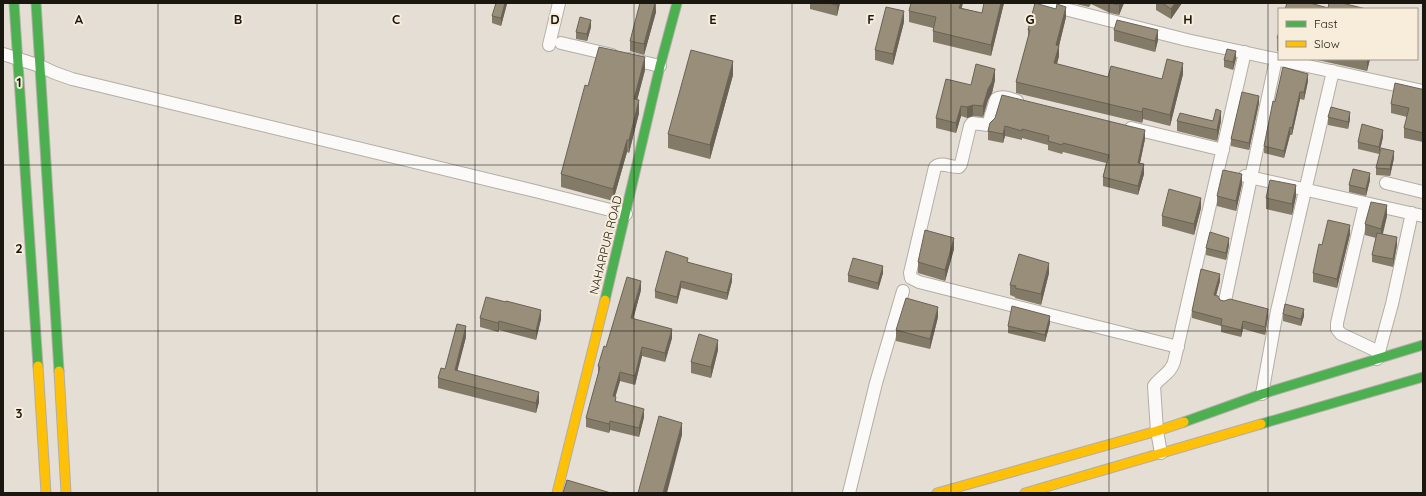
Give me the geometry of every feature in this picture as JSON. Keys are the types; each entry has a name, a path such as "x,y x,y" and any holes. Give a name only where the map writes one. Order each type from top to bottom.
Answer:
{"street":[{"path":"14,3 46,493"},
{"path":"36,3 66,493"},
{"path":"560,3 555,44 660,66"},
{"name":"NAHARPUR ROAD","path":"557,493 626,214 660,66 677,3"},
{"path":"1041,3 1187,40 1276,59 1225,301"},
{"path":"1161,453 1157,431 1154,386 1173,366 1245,52"},
{"path":"3,54 40,66 72,79 626,214"},
{"path":"1281,60 1423,91"},
{"path":"1262,394 1277,311 1333,71"},
{"path":"1029,104 998,97 988,125 972,123 970,126 959,167 941,164 935,167 910,273 911,278 927,284 1178,347"},
{"path":"1118,125 1223,150"},
{"path":"1217,171 1252,177 1418,214 1378,355"},
{"path":"1386,183 1423,192"},
{"path":"1365,203 1337,323 1337,330 1341,334 1378,355"},
{"path":"849,493 876,383 903,291"},
{"path":"937,493 1157,431 1378,355 1423,345"},
{"path":"1025,493 1423,377"}],"building":[{"path":"496,3 505,3 501,18 492,16"},
{"path":"640,3 655,3 644,44 630,41"},
{"path":"911,3 961,3 959,8 982,13 984,3 1001,3 991,45 933,31 936,17 909,11"},
{"path":"1035,3 1056,9 1057,4 1066,7 1056,45 1059,46 1054,63 1108,77 1111,66 1162,79 1167,59 1183,63 1170,115 1143,108 1142,112 1016,82 1030,30 1028,30"},
{"path":"1162,3 1175,3 1171,9"},
{"path":"1287,3 1310,3 1328,8 1285,8"},
{"path":"1329,3 1342,3 1362,8 1328,8"},
{"path":"886,7 904,11 893,54 875,50"},
{"path":"580,17 591,20 587,34 576,32"},
{"path":"1117,20 1158,30 1155,41 1114,30"},
{"path":"599,47 645,57 634,99 639,100 629,140 627,140 613,189 561,174 585,85 588,86"},
{"path":"1227,49 1236,51 1233,62 1224,60"},
{"path":"691,50 733,61 710,145 668,134"},
{"path":"976,64 995,69 983,106 961,106 956,123 936,118 946,79 971,85"},
{"path":"1283,67 1308,74 1304,92 1300,92 1292,128 1290,127 1284,151 1264,146 1273,101 1275,102"},
{"path":"1395,83 1423,89 1423,133 1404,128 1409,108 1391,104"},
{"path":"1242,92 1259,96 1249,143 1231,139"},
{"path":"1002,95 1145,130 1138,163 1144,164 1138,186 1103,177 1109,155 1063,143 1062,145 1048,141 1049,136 1022,129 1022,131 1005,126 1003,134 988,131 990,123 995,118"},
{"path":"1331,107 1350,112 1348,122 1328,117"},
{"path":"1216,109 1221,111 1217,130 1177,121 1180,113 1213,121"},
{"path":"1362,124 1383,130 1379,147 1358,142"},
{"path":"1381,148 1394,151 1390,169 1376,168"},
{"path":"1353,169 1370,173 1366,189 1349,185"},
{"path":"1223,170 1242,174 1236,201 1217,196"},
{"path":"1270,180 1296,185 1292,204 1266,198"},
{"path":"1169,189 1201,198 1194,224 1162,216"},
{"path":"1371,202 1387,205 1381,229 1365,224"},
{"path":"1328,220 1350,225 1337,279 1313,273 1319,244 1322,245"},
{"path":"925,230 954,238 945,270 918,262"},
{"path":"1210,232 1229,238 1226,253 1206,248"},
{"path":"1377,233 1397,237 1393,259 1372,255"},
{"path":"666,251 688,258 687,262 732,274 727,293 681,281 677,297 655,291"},
{"path":"1019,254 1049,263 1041,294 1015,288 1016,286 1010,285"},
{"path":"853,258 883,266 878,283 848,275"},
{"path":"1201,269 1220,274 1214,295 1218,296 1220,300 1224,301 1230,299 1268,309 1265,327 1243,321 1241,330 1221,325 1222,319 1192,311"},
{"path":"627,277 641,281 631,318 672,329 665,353 642,347 635,376 620,372 613,396 616,397 615,401 644,409 639,428 610,421 609,424 586,418 600,367 598,366 604,346 606,347"},
{"path":"486,297 541,310 536,331 499,321 498,323 480,318"},
{"path":"906,298 938,307 930,339 896,330"},
{"path":"1285,304 1304,309 1301,319 1283,314"},
{"path":"1012,306 1050,316 1045,335 1008,326"},
{"path":"457,324 466,326 455,370 539,392 536,403 438,378 441,368 445,369"},
{"path":"699,334 718,340 711,367 691,362"},
{"path":"659,416 682,423 663,493 638,493"},
{"path":"567,480 611,493 563,493"}],"traffic: fast":[{"path":"14,3 38,366"},
{"path":"36,3 59,371"},
{"path":"605,300 660,66 677,3"},
{"path":"1184,422 1262,394 1423,345"},
{"path":"1261,424 1423,377"}],"traffic: slow":[{"path":"557,493 605,300"},
{"path":"38,366 46,493"},
{"path":"59,371 66,493"},
{"path":"937,493 1184,422"},
{"path":"1025,493 1261,424"}]}
